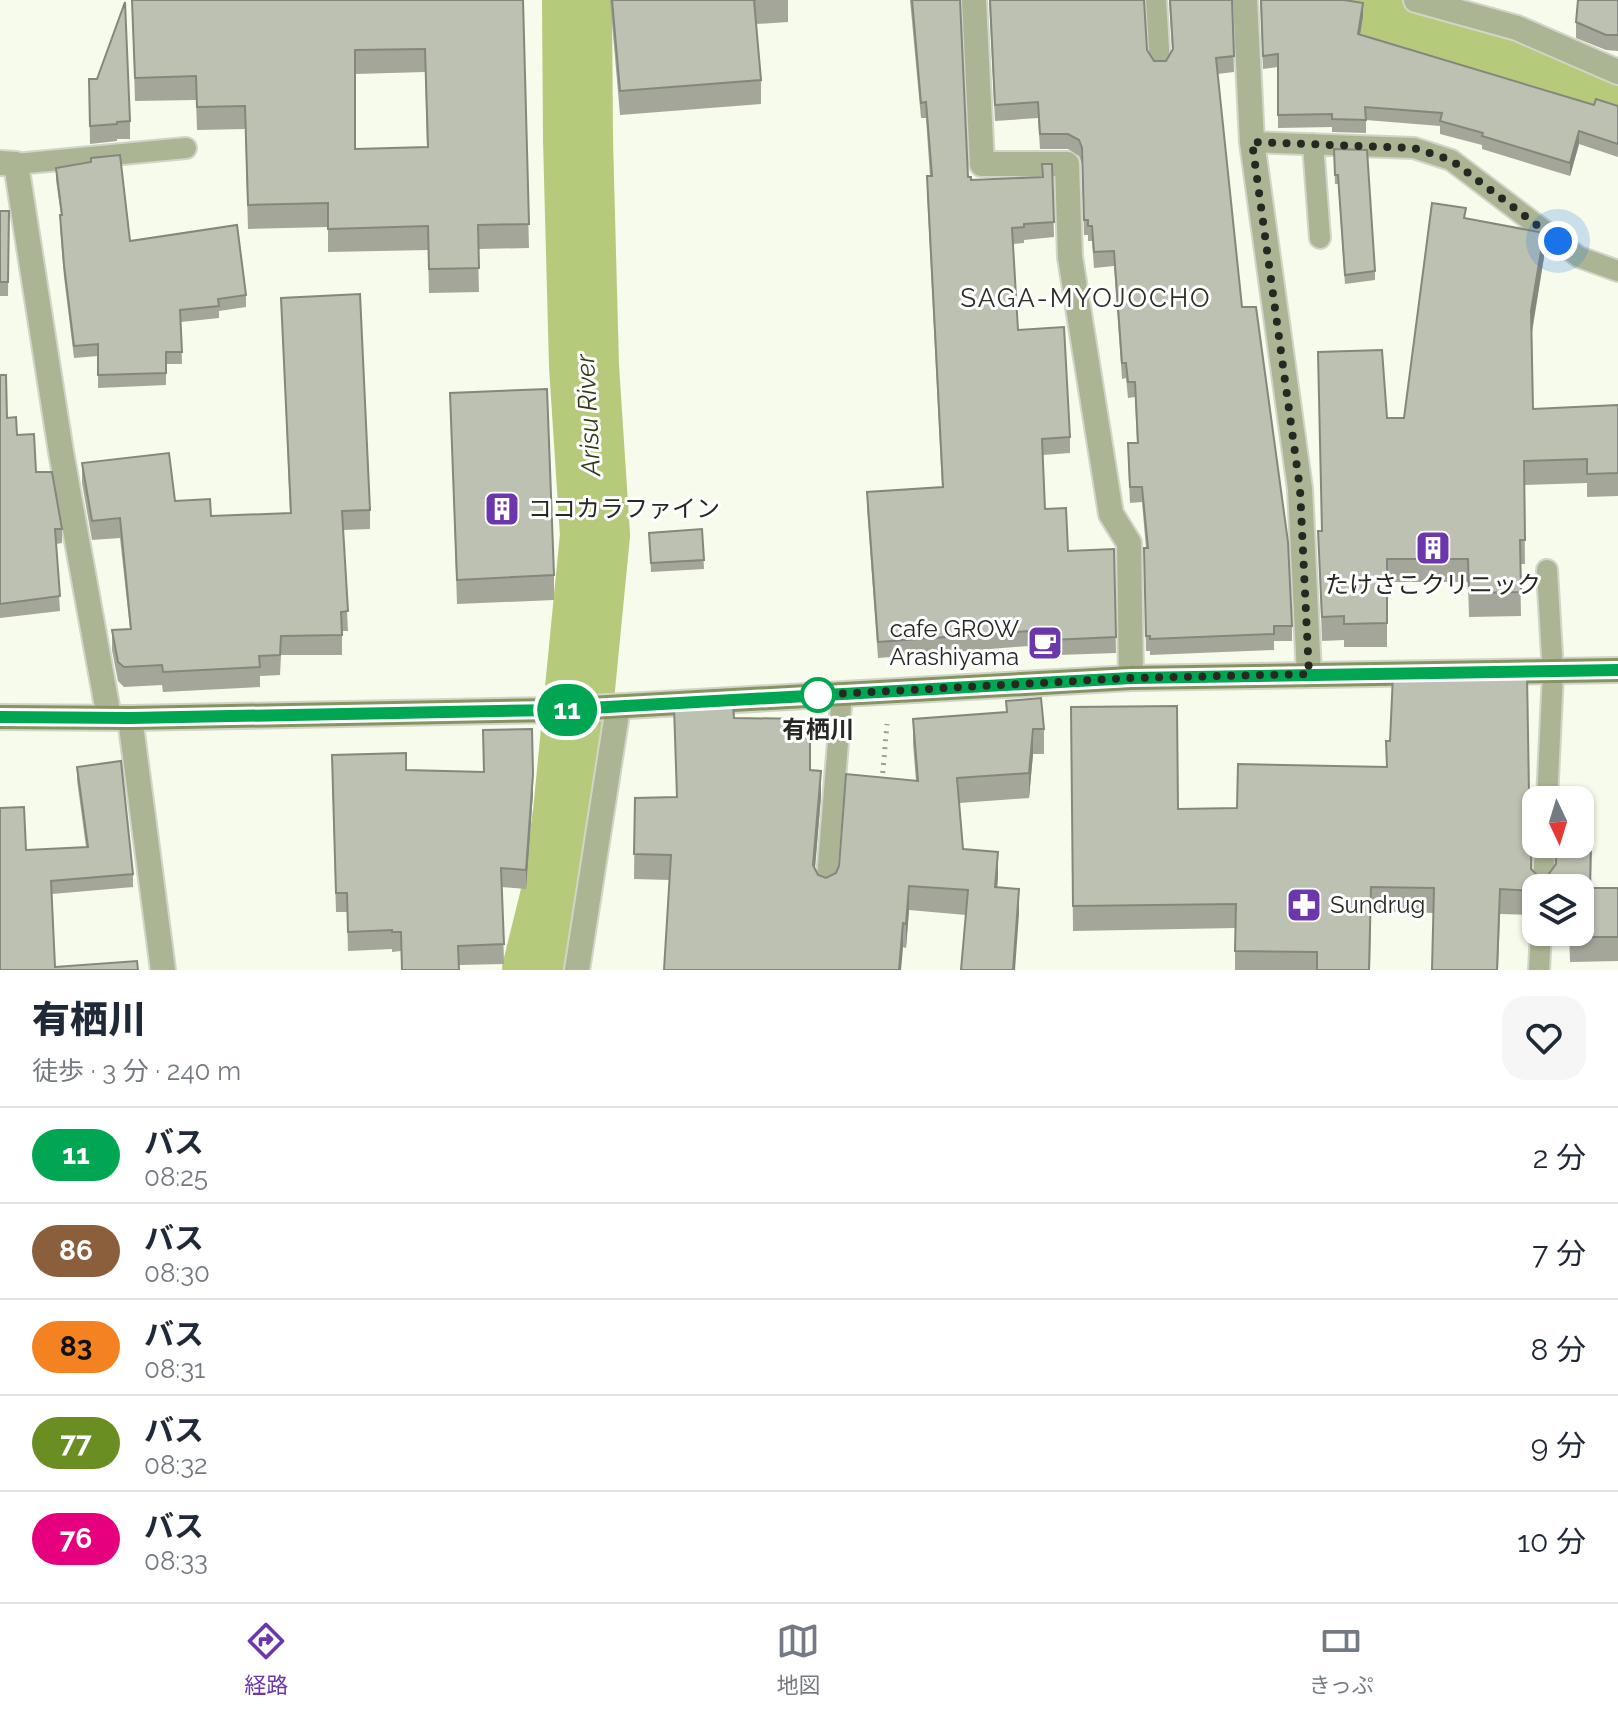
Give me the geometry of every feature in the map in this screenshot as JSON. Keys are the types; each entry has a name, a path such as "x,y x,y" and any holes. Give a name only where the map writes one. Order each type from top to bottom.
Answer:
{"main road":[{"path":"0,717 554,710 1131,678 1618,670"}],"street":[{"path":"974,0 982,164 1067,164 1070,257 1111,514 1129,543 1131,678"},
{"path":"1245,0 1252,142 1300,489 1309,674"},
{"path":"1416,0 1517,28 1618,72"},
{"path":"8,163 61,452 120,717 163,970"},
{"path":"577,970 613,708"}],"lane":[{"path":"1156,0 1160,65"},
{"path":"1252,142 1414,148 1451,160 1579,257 1618,271"},
{"path":"1313,144 1320,238"},
{"path":"8,163 186,148"},
{"path":"1547,570 1553,673 1548,786"},
{"path":"826,890 842,693"},
{"path":"1539,970 1540,946"}],"path":[{"path":"881,789 891,691"}],"building":[{"path":"132,0 523,0 529,224 478,225 479,268 429,269 428,226 328,229 328,203 248,205 245,106 197,107 196,76 135,78","holes":["425,49 428,147 355,149 355,50"]},
{"path":"612,0 754,0 761,80 620,91"},
{"path":"912,0 960,0 968,177 971,180 1043,177 1042,164 1052,164 1054,222 1012,228 1018,330 1064,327 1070,437 1042,439 1045,509 1066,508 1068,551 1114,549 1116,637 1029,641 1029,631 878,642 867,492 943,487 927,176 932,176 926,102 921,103"},
{"path":"990,0 1144,0 1147,50 1154,61 1166,61 1173,49 1170,0 1232,0 1234,56 1216,58 1242,307 1256,307 1288,542 1292,626 1274,626 1274,634 1150,639 1146,636 1144,548 1148,548 1142,487 1130,487 1128,443 1138,443 1135,382 1128,382 1126,363 1122,363 1114,251 1094,252 1092,226 1084,220 1082,148 1079,140 1068,134 1040,134 1038,102 995,105"},
{"path":"1261,0 1344,0 1363,3 1358,34 1594,105 1596,99 1618,106 1618,144 1579,131 1570,163 1440,121 1442,113 1365,107 1366,120 1332,119 1332,114 1278,115 1278,54 1263,56"},
{"path":"1578,0 1618,0 1618,35 1606,35 1576,22"},
{"path":"125,2 130,121 90,126 89,79 97,79"},
{"path":"1334,149 1367,150 1375,271 1345,275"},
{"path":"120,155 130,241 237,225 246,295 218,299 219,306 180,310 182,352 166,352 166,373 98,375 98,344 74,346 56,168 91,162 91,158"},
{"path":"1432,203 1466,208 1464,218 1544,233 1531,311 1533,409 1618,405 1618,473 1587,474 1587,459 1524,461 1525,540 1520,540 1521,592 1469,593 1468,559 1387,559 1387,623 1344,624 1344,616 1322,617 1318,531 1322,531 1318,352 1382,350 1387,418 1404,418"},
{"path":"0,211 9,211 8,282 0,282"},
{"path":"360,294 370,510 342,511 348,611 341,612 342,635 281,636 280,655 259,656 260,667 163,672 162,665 124,667 118,662 112,630 131,629 120,518 92,521 82,463 169,453 175,501 210,499 211,516 291,513 281,298"},
{"path":"0,375 6,375 7,418 16,417 17,435 34,434 36,472 52,472 62,529 55,529 60,596 0,604"},
{"name":"ココカラファイン","path":"547,389 554,575 457,580 450,393"},
{"path":"702,529 704,560 651,563 649,533"},
{"path":"1527,673 1529,786 1522,786 1522,858 1531,858 1531,869 1536,874 1522,874 1522,890 1500,889 1497,970 1432,970 1434,888 1371,887 1369,970 1317,970 1317,952 1235,951 1236,904 1073,906 1071,707 1177,706 1178,809 1237,808 1238,764 1387,767 1386,741 1390,741 1393,675 1484,678 1484,674"},
{"path":"1041,698 1044,729 1033,729 1029,773 957,778 963,849 998,852 995,887 1019,889 1013,970 961,970 968,890 909,886 899,970 664,970 671,855 634,854 635,798 677,797 674,706 733,705 734,718 810,719 810,770 821,771 813,865 818,875 826,878 836,873 839,866 846,774 918,781 913,719 1007,712 1006,701"},
{"path":"532,729 533,774 526,870 501,868 504,944 458,946 459,970 402,970 401,932 348,932 347,893 336,893 332,755 406,753 406,770 484,772 483,730"},
{"path":"121,761 133,874 51,881 55,967 137,961 138,970 0,970 0,808 24,807 26,850 88,847 77,767"},
{"path":"1556,858 1591,858 1590,874 1549,874 1556,864"},
{"path":"1594,888 1618,888 1618,937 1594,937"}],"waterway":[{"name":"Arisu River","path":"537,970 558,885 568,812 595,535 584,366 577,0"},
{"path":"1371,0 1618,98"}],"bus line":[{"name":"11","path":"0,717 130,718 554,710 1131,678 1618,670"}],"place":[{"name":"ココカラファイン","path":"502,509"},
{"name":"たけさこクリニック","path":"1433,548"},
{"name":"cafe GROW Arashiyama","path":"1045,643"},
{"name":"有栖川","path":"818,695"},
{"name":"Sundrug","path":"1304,905"}],"district":[{"name":"SAGA-MYOJOCHO","path":"1086,298"}],"route":[{"path":"818,695 1131,678 1309,674 1300,489 1252,142 1414,148 1451,160 1558,241"}]}
